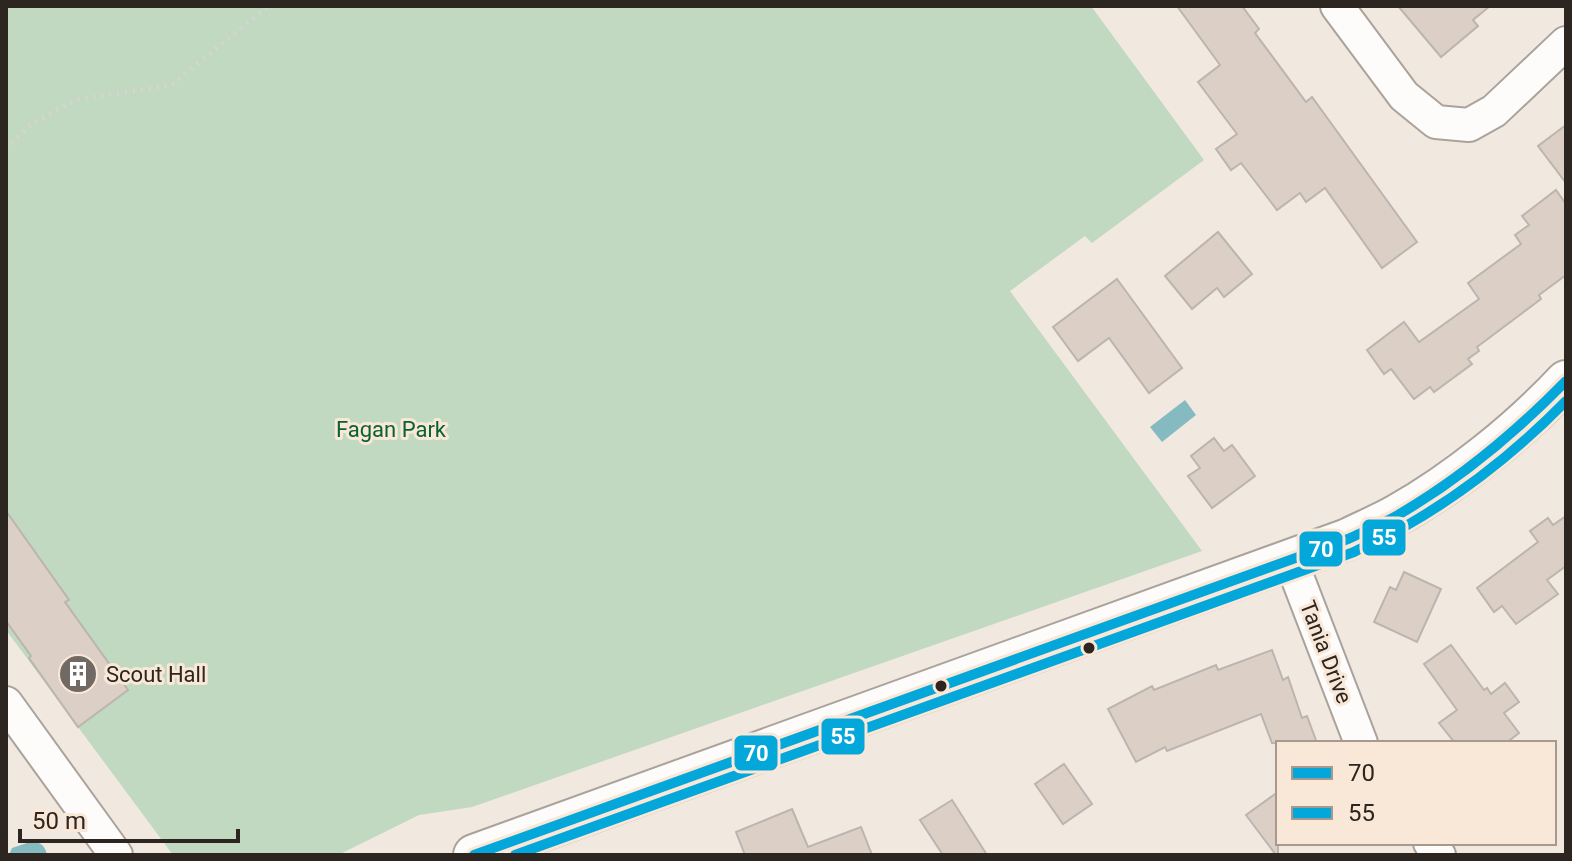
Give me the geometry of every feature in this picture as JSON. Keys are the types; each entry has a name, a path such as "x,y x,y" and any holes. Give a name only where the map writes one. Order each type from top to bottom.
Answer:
{"main road":[{"path":"474,855 1348,539 1399,514 1447,483 1503,439 1566,381"}],"street":[{"path":"1337,6 1404,96 1436,122 1469,125 1494,111 1566,43"},
{"name":"Tania Drive","path":"1291,561 1360,741"},
{"path":"6,703 116,855"}],"path":[{"path":"6,149 33,123 75,100 172,85 268,6"}],"green space":[{"name":"Fagan Park","path":"6,6 1091,6 1204,160 1092,243 1085,236 1010,291 1202,551 472,807 419,815 338,855 173,855 6,630"}],"water":[{"path":"1185,400 1196,415 1162,442 1150,427"},
{"path":"30,842 42,845 47,855 9,855 12,848"}],"building":[{"path":"1177,6 1242,6 1259,29 1255,33 1306,102 1312,97 1417,242 1382,268 1325,188 1306,202 1300,193 1277,210 1241,163 1231,170 1216,149 1237,134 1198,82 1220,65"},
{"path":"1398,6 1490,6 1473,20 1478,26 1441,57"},
{"path":"1566,125 1566,183 1538,146"},
{"path":"1556,190 1566,204 1566,275 1539,295 1541,299 1477,347 1479,351 1468,359 1472,364 1434,392 1430,387 1414,399 1391,369 1384,374 1367,350 1404,322 1419,342 1479,299 1468,283 1521,244 1515,235 1529,225 1522,216"},
{"path":"1218,232 1252,274 1224,297 1217,288 1192,309 1165,276"},
{"path":"1117,279 1182,368 1149,393 1109,338 1078,361 1053,327"},
{"path":"1214,438 1224,451 1232,445 1255,476 1212,508 1188,476 1200,468 1191,456"},
{"path":"6,511 69,600 65,602 128,690 78,727 6,621"},
{"path":"1566,516 1566,566 1547,580 1558,594 1516,624 1502,606 1494,612 1477,588 1538,542 1530,531 1548,518 1553,525"},
{"path":"1404,572 1441,589 1417,642 1374,622 1390,587 1396,590"},
{"path":"1451,645 1484,690 1487,688 1491,694 1505,683 1519,702 1504,713 1519,733 1509,741 1453,741 1439,723 1457,710 1424,664"},
{"path":"1272,650 1283,680 1288,677 1302,718 1307,716 1316,741 1272,743 1261,714 1167,751 1165,747 1136,762 1108,709 1152,686 1154,690 1216,665 1218,670"},
{"path":"1064,764 1092,804 1063,824 1035,784"},
{"path":"1276,793 1278,855 1276,855 1246,815"},
{"path":"952,800 987,855 943,855 920,820"},
{"path":"792,809 808,847 861,827 872,855 745,855 736,832"}],"transit line":[{"name":"70","path":"474,855 1348,539 1398,515 1465,470 1566,381"},
{"name":"55","path":"515,855 1354,552 1404,527 1469,485 1529,437 1566,401"}],"place":[{"name":"Scout Hall","path":"78,674"}]}
